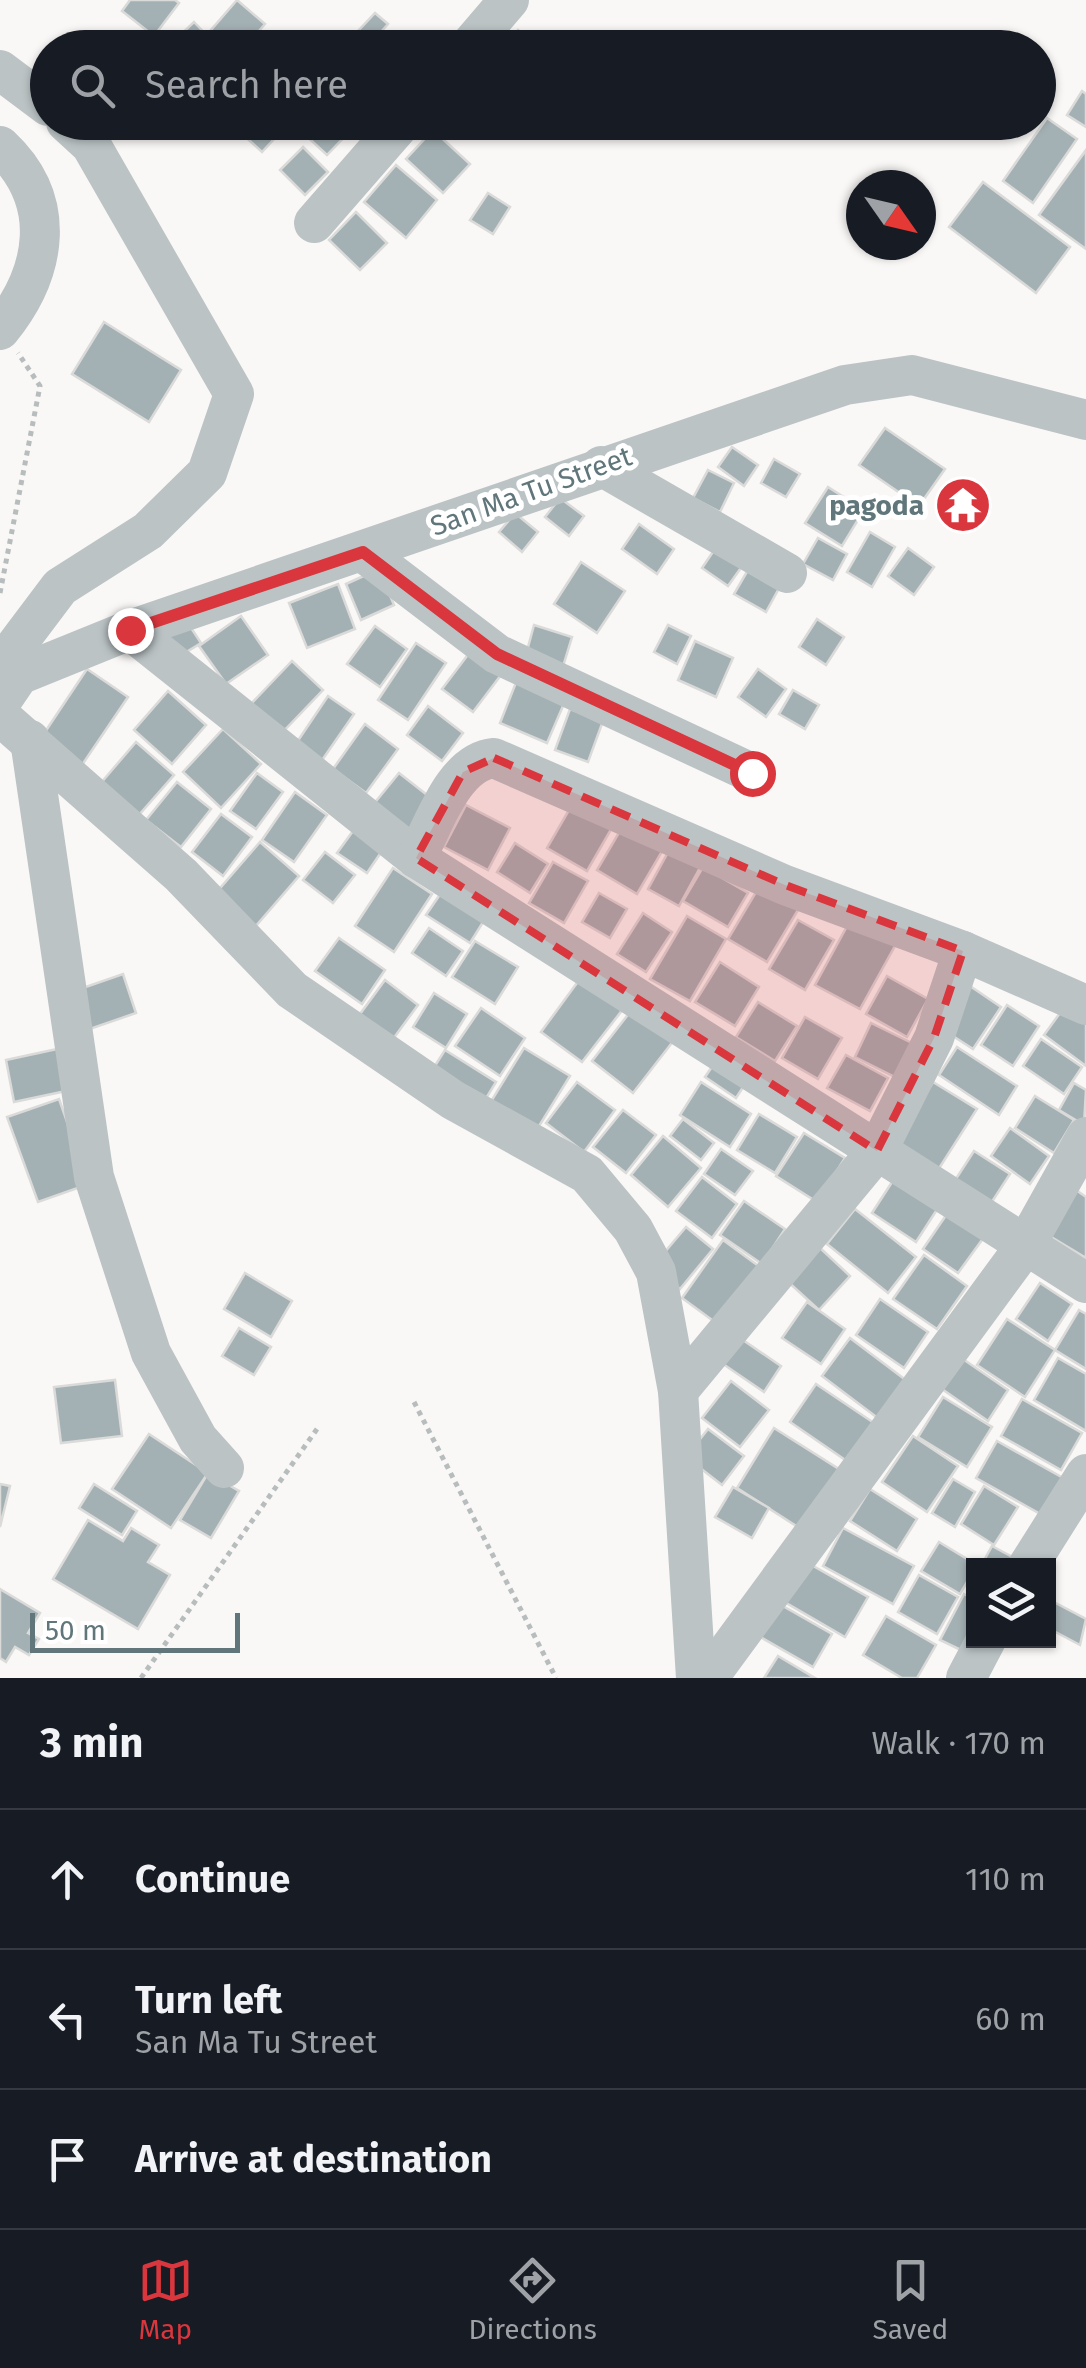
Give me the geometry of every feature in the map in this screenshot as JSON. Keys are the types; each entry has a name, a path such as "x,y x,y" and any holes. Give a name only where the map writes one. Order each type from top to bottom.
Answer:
{"street":[{"path":"484,30 510,0"},
{"path":"0,70 30,92"},
{"path":"5,676 60,587 148,531 207,472 234,394 86,140"},
{"path":"314,223 386,140"},
{"path":"0,146 19,164 44,231 28,291 1,329"},
{"name":"San Ma Tu Street","path":"5,676 845,384 912,375 1086,420"},
{"path":"600,466 787,573"},
{"path":"363,552 497,654 752,773"},
{"path":"130,630 416,858 1086,1282"},
{"path":"15,728 181,874 292,990 453,1100 587,1174 633,1229 656,1272 678,1391 696,1678"},
{"path":"15,728 94,1177 152,1353 190,1425 224,1468"},
{"path":"416,858 463,772 478,760 494,758 785,885 963,950 1086,1005"},
{"path":"678,1391 877,1151 934,1038 963,950"},
{"path":"708,1678 1025,1246 1086,1137"},
{"path":"1033,1558 1086,1474"},
{"path":"966,1678 982,1648"}],"path":[{"path":"0,592 40,386 1,329"},
{"path":"414,1402 556,1678"},
{"path":"141,1678 317,1430"}],"highlighted area":[{"path":"494,758 785,885 963,951 934,1038 877,1151 416,858 463,772"}],"building":[{"path":"130,0 179,3 159,30 146,30 122,11"},
{"path":"237,0 265,24 260,30 211,30"},
{"path":"375,13 388,24 383,30 359,30"},
{"path":"194,22 202,30 186,30"},
{"path":"1082,91 1086,94 1086,127 1067,115"},
{"path":"1056,124 1077,139 1033,203 1003,181 1032,140 1056,140"},
{"path":"249,140 273,140 262,152"},
{"path":"311,140 341,140 327,155"},
{"path":"424,140 444,140 470,164 443,193 406,159"},
{"path":"303,147 328,172 305,195 280,170"},
{"path":"1086,150 1086,249 1039,215"},
{"path":"396,165 437,200 406,238 364,202"},
{"path":"983,182 1070,247 1036,293 949,227"},
{"path":"488,193 510,207 493,234 470,220"},
{"path":"356,212 387,243 360,270 329,240"},
{"path":"104,322 181,370 149,422 72,374"},
{"path":"885,428 945,469 919,506 859,465"},
{"path":"732,447 758,465 744,486 718,467"},
{"path":"774,459 800,474 786,497 761,483"},
{"path":"708,470 734,483 720,512 693,498"},
{"path":"828,487 864,510 842,546 805,523"},
{"path":"560,498 584,516 569,536 545,517"},
{"path":"515,513 538,532 522,552 499,532"},
{"path":"639,524 674,549 657,574 622,549"},
{"path":"870,532 895,547 872,587 847,572"},
{"path":"818,538 847,554 833,580 803,564"},
{"path":"721,540 748,558 728,586 702,568"},
{"path":"908,548 934,567 914,595 888,576"},
{"path":"581,562 625,591 597,633 554,604"},
{"path":"752,563 783,581 766,612 734,594"},
{"path":"379,569 394,605 361,620 346,584"},
{"path":"338,584 355,629 307,648 289,603"},
{"path":"241,616 268,655 226,684 199,646"},
{"path":"184,617 201,643 175,659 158,633"},
{"path":"817,619 844,637 826,665 799,647"},
{"path":"534,625 572,637 561,673 524,662"},
{"path":"668,625 691,636 677,664 654,652"},
{"path":"375,626 407,649 380,687 347,664"},
{"path":"695,641 733,658 716,697 678,680"},
{"path":"416,643 446,663 408,720 378,700"},
{"path":"470,652 501,675 473,712 442,689"},
{"path":"292,661 323,690 277,738 247,708"},
{"path":"87,669 128,697 82,765 41,738"},
{"path":"758,669 786,689 766,717 738,697"},
{"path":"517,680 566,699 547,743 500,723"},
{"path":"793,690 819,705 805,729 779,714"},
{"path":"168,691 206,725 172,764 134,730"},
{"path":"328,696 354,714 318,766 293,748"},
{"path":"428,706 463,733 442,761 407,735"},
{"path":"570,709 603,721 588,762 555,750"},
{"path":"365,724 398,749 366,793 333,769"},
{"path":"223,729 261,764 221,808 183,772"},
{"path":"136,742 174,775 138,816 100,784"},
{"path":"257,773 283,792 256,829 230,811"},
{"path":"399,773 436,802 405,841 368,811"},
{"path":"177,782 211,809 181,847 146,820"},
{"path":"295,792 327,815 294,862 262,840"},
{"path":"573,803 613,826 587,871 547,848"},
{"path":"466,805 510,828 488,870 444,847"},
{"path":"221,814 252,837 223,876 192,852"},
{"path":"624,824 664,848 637,894 597,870"},
{"path":"353,831 382,851 367,873 337,853"},
{"path":"260,842 299,876 248,935 209,901"},
{"path":"515,843 548,864 530,893 497,872"},
{"path":"672,845 703,862 679,906 648,889"},
{"path":"325,852 355,875 333,903 303,880"},
{"path":"553,862 588,881 564,923 529,903"},
{"path":"703,867 748,893 728,927 683,901"},
{"path":"393,868 432,894 394,952 355,926"},
{"path":"447,884 490,911 470,943 426,915"},
{"path":"759,887 798,910 767,962 728,939"},
{"path":"599,893 627,909 610,938 582,922"},
{"path":"643,913 672,932 646,972 617,954"},
{"path":"687,916 726,939 690,1001 650,979"},
{"path":"851,919 896,944 860,1009 815,985"},
{"path":"798,920 834,940 805,990 769,969"},
{"path":"429,928 463,951 446,976 412,953"},
{"path":"339,938 385,970 362,1004 315,971"},
{"path":"475,941 518,967 495,1004 452,977"},
{"path":"720,962 759,987 735,1026 695,1002"},
{"path":"585,972 627,1004 582,1062 541,1032"},
{"path":"123,974 136,1013 87,1030 74,991"},
{"path":"887,976 928,999 907,1037 866,1014"},
{"path":"385,980 418,1005 393,1039 360,1014"},
{"path":"970,986 1001,1007 973,1049 942,1029"},
{"path":"434,993 467,1014 446,1048 413,1027"},
{"path":"758,1002 797,1026 775,1061 736,1037"},
{"path":"1068,1002 1086,1014 1086,1066 1044,1035"},
{"path":"637,1003 678,1035 633,1093 592,1061"},
{"path":"1007,1005 1039,1026 1013,1066 981,1045"},
{"path":"481,1008 525,1038 500,1076 455,1046"},
{"path":"805,1017 842,1038 818,1079 782,1058"},
{"path":"871,1023 918,1046 901,1080 855,1057"},
{"path":"1041,1039 1082,1067 1064,1094 1023,1066"},
{"path":"957,1047 1017,1086 999,1115 939,1075"},
{"path":"524,1048 570,1076 536,1131 490,1103"},
{"path":"57,1049 66,1091 14,1102 6,1060"},
{"path":"445,1050 496,1082 482,1105 431,1072"},
{"path":"720,1055 751,1075 736,1098 705,1077"},
{"path":"846,1055 888,1078 870,1111 827,1088"},
{"path":"577,1082 615,1110 584,1152 546,1123"},
{"path":"701,1082 751,1114 730,1147 680,1115"},
{"path":"933,1082 977,1109 938,1170 895,1143"},
{"path":"1074,1083 1086,1090 1084,1125 1059,1110"},
{"path":"1035,1096 1074,1120 1054,1153 1015,1128"},
{"path":"59,1099 89,1184 38,1202 7,1117"},
{"path":"623,1110 656,1135 626,1173 593,1147"},
{"path":"759,1114 797,1137 775,1173 737,1150"},
{"path":"683,1119 714,1143 701,1160 670,1136"},
{"path":"1010,1128 1049,1156 1030,1184 991,1156"},
{"path":"804,1133 845,1158 817,1202 776,1176"},
{"path":"663,1136 701,1168 668,1207 631,1175"},
{"path":"721,1149 753,1171 735,1195 704,1174"},
{"path":"974,1151 1010,1174 986,1211 950,1188"},
{"path":"702,1177 737,1204 712,1238 676,1211"},
{"path":"894,1179 938,1208 916,1242 872,1213"},
{"path":"1076,1190 1086,1197 1086,1258 1048,1235"},
{"path":"744,1201 785,1229 762,1264 720,1235"},
{"path":"951,1208 987,1233 958,1273 923,1249"},
{"path":"855,1209 916,1257 888,1293 827,1244"},
{"path":"686,1227 713,1249 680,1289 653,1266"},
{"path":"723,1240 764,1270 723,1328 682,1298"},
{"path":"818,1246 850,1276 819,1310 786,1280"},
{"path":"924,1255 967,1286 937,1329 893,1299"},
{"path":"245,1273 292,1301 271,1337 224,1309"},
{"path":"1040,1283 1072,1304 1048,1341 1016,1319"},
{"path":"880,1299 928,1332 904,1368 856,1335"},
{"path":"807,1302 845,1329 821,1364 782,1338"},
{"path":"1079,1310 1086,1314 1086,1369 1055,1350"},
{"path":"1007,1319 1055,1350 1025,1397 977,1365"},
{"path":"239,1328 271,1347 254,1375 222,1356"},
{"path":"740,1338 781,1366 764,1392 723,1364"},
{"path":"850,1338 911,1384 883,1422 822,1376"},
{"path":"960,1357 1008,1390 988,1421 939,1387"},
{"path":"1058,1358 1086,1374 1086,1431 1034,1400"},
{"path":"115,1380 122,1436 61,1443 54,1387"},
{"path":"731,1381 769,1410 740,1447 702,1418"},
{"path":"816,1384 880,1427 854,1466 790,1422"},
{"path":"943,1397 992,1427 967,1467 918,1437"},
{"path":"1022,1399 1082,1433 1061,1470 1001,1436"},
{"path":"774,1428 842,1471 804,1531 737,1488"},
{"path":"708,1429 744,1456 722,1485 686,1457"},
{"path":"149,1434 208,1473 171,1528 112,1489"},
{"path":"913,1436 958,1466 927,1512 882,1482"},
{"path":"997,1441 1065,1479 1044,1516 976,1478"},
{"path":"208,1473 239,1491 211,1538 180,1520"},
{"path":"953,1479 975,1492 955,1527 932,1513"},
{"path":"0,1484 10,1486 0,1527"},
{"path":"94,1484 137,1511 122,1535 79,1508"},
{"path":"984,1486 1018,1507 994,1545 961,1524"},
{"path":"733,1487 769,1508 752,1538 715,1517"},
{"path":"870,1489 917,1519 897,1551 850,1521"},
{"path":"88,1520 123,1541 131,1528 159,1545 148,1562 170,1575 138,1629 53,1579"},
{"path":"843,1528 914,1566 893,1604 823,1566"},
{"path":"939,1542 966,1558 966,1584 960,1594 921,1571"},
{"path":"992,1546 1014,1558 985,1558"},
{"path":"799,1558 868,1597 845,1637 776,1597"},
{"path":"919,1575 958,1597 937,1634 898,1612"},
{"path":"0,1589 40,1613 28,1633 39,1639 29,1655 15,1647 6,1662 0,1658"},
{"path":"964,1594 966,1595 965,1652 940,1640"},
{"path":"774,1601 832,1634 813,1667 755,1634"},
{"path":"1056,1603 1086,1619 1080,1645 1056,1632"},
{"path":"886,1616 936,1645 917,1678 902,1678 863,1655"},
{"path":"778,1656 815,1678 764,1678"}],"place":[{"name":"pagoda","path":"963,505"}],"route":[{"path":"130,630 363,552 497,654 752,773"}]}
